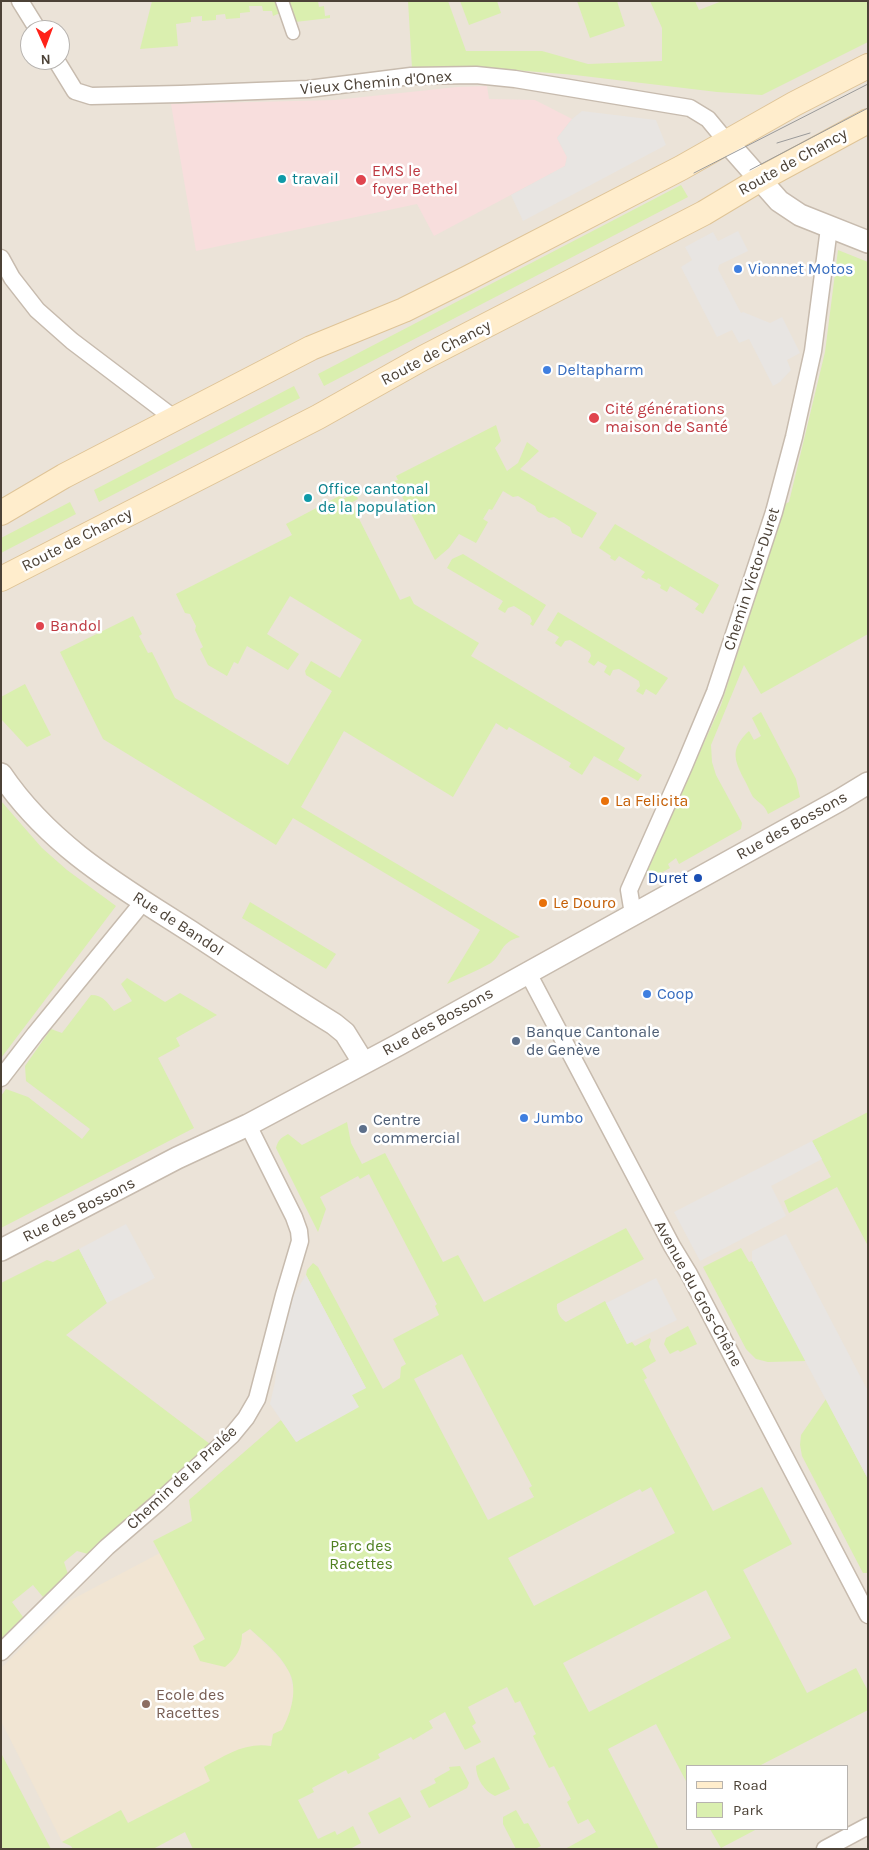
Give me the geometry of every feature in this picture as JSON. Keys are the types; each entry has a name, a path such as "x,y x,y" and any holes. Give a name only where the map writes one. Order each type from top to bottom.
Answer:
{"main road":[{"path":"1,513 64,476 311,348 404,310 681,168 794,104 868,66"},
{"name":"Route de Chancy","path":"1,579 318,416 417,362 704,213 759,180 868,121"}],"street":[{"path":"20,1 32,20"},
{"path":"282,1 293,33"},
{"name":"Vieux Chemin d'Onex","path":"62,70 75,91 92,96 308,89 411,76 476,75 515,79 690,108 708,119 727,142"},
{"path":"727,142 779,201 800,215 868,242"},
{"name":"Chemin Victor-Duret","path":"633,914 629,890 715,692 774,512 794,437 813,351 829,228"},
{"path":"1,258 12,278 37,310 72,341 175,419"},
{"name":"Rue de Bandol","path":"1,774 29,812 63,844 143,902 334,1024 345,1033 363,1062"},
{"name":"Rue des Bossons","path":"1,1250 177,1158 248,1126 832,805 868,783"},
{"path":"1,1078 143,902"},
{"name":"Avenue du Gros-Chêne","path":"528,973 672,1246 690,1274 868,1615"},
{"name":"Chemin de la Pralée","path":"1,1652 107,1547 232,1435 246,1418 257,1399 284,1294 300,1241 294,1217 248,1126"},
{"path":"825,1849 868,1826"}],"shaded area":[{"path":"1,1 868,1 868,1849 1,1849"},
{"name":"EMS le foyer Bethel","path":"487,86 489,99 535,100 572,119 557,138 567,157 565,166 434,236 417,204 196,251 171,104 335,100 457,87"},
{"path":"582,111 656,120 666,145 523,221 511,195 565,166 567,157 557,138 572,119"},
{"path":"738,231 748,251 719,265 718,269 741,313 743,312 770,323 782,317 800,353 787,360 791,370 780,382 773,386 749,339 739,343 732,330 717,337 681,267 692,260 685,247 713,232 718,241"},
{"path":"812,1141 822,1159 771,1186 786,1216 700,1261 674,1212"},
{"path":"126,1224 155,1278 107,1303 79,1249"},
{"path":"786,1234 868,1391 868,1479 752,1261 752,1251"},
{"path":"306,1275 366,1388 352,1395 359,1407 296,1442 270,1404 275,1382 281,1325 286,1307"},
{"path":"656,1278 677,1320 627,1344 606,1303"},
{"name":"Ecole des Racettes","path":"160,1553 205,1640 242,1634 250,1629 276,1654 289,1671 294,1692 289,1717 282,1730 273,1734 271,1746 260,1745 204,1767 210,1781 128,1823 121,1810 62,1842 1,1721 1,1668 71,1600"}],"green space":[{"path":"152,1 276,1 280,13 273,16 272,11 263,11 262,6 249,6 250,12 240,13 240,18 226,19 225,14 216,15 216,20 202,21 202,16 191,17 191,22 176,24 178,46 140,49"},
{"path":"288,1 318,1 319,7 324,6 325,16 330,15 330,18 295,22"},
{"path":"408,1 448,1 466,51 542,51 588,64 662,61 662,28 650,1 695,1 699,10 722,1 868,1 868,42 762,95 717,92 575,75 465,66 412,68"},
{"path":"460,1 497,1 501,13 469,25"},
{"path":"577,1 617,1 625,26 590,38"},
{"path":"681,185 688,197 324,386 318,374"},
{"path":"838,250 868,262 868,634 761,694 744,665 711,745 712,762 716,775 742,823 741,829 679,864 676,858 668,864 670,868 650,879 645,874 721,705 785,504 789,502 825,352"},
{"path":"294,386 300,398 99,502 94,490"},
{"path":"496,425 501,441 495,448 507,471 518,463 527,442 539,451 520,469 597,513 582,538 572,533 570,527 554,517 549,518 537,511 535,506 518,496 513,497 503,491 492,510 489,509 483,519 488,522 476,543 459,534 449,548 435,560 394,481 398,480 396,476"},
{"path":"355,492 358,499 351,503 400,600 410,596 414,604 479,643 471,656 625,748 618,760 642,775 638,781 594,756 582,775 569,767 571,763 509,727 507,730 496,723 453,797 344,731 301,807 520,937 505,945 491,963 447,984 480,930 293,818 276,845 103,739 60,652 133,616 142,634 139,636 148,653 152,652 175,698 288,765 332,691 306,675 305,671 311,661 340,678 362,640 290,596 267,634 299,654 288,670 247,646 238,664 234,662 227,676 208,665 200,649 203,647 195,630 196,626 190,614 185,613 176,594 292,535 286,524 341,495 343,499"},
{"path":"70,502 76,514 1,553 1,538"},
{"path":"615,524 719,585 703,614 695,609 699,604 670,586 667,592 660,588 661,585 648,578 647,580 641,577 645,572 619,556 615,561 599,548"},
{"path":"463,554 546,605 533,626 530,624 532,621 530,616 514,606 508,608 505,613 498,609 503,601 447,568 452,559"},
{"path":"558,612 668,678 656,695 646,689 643,695 636,691 640,686 639,681 619,669 613,670 610,676 604,672 607,666 598,661 594,666 588,662 591,656 590,652 570,640 565,641 561,647 555,643 559,637 547,630"},
{"path":"25,684 51,735 27,747 1,719 1,697"},
{"path":"761,712 796,779 800,797 768,814 764,806 753,797 740,772 736,759 739,743 749,731 754,740 761,736 752,718"},
{"path":"1,801 42,848 67,870 116,906 1,1058"},
{"path":"250,902 336,954 326,969 242,918"},
{"path":"127,978 165,1002 180,993 217,1015 176,1038 180,1046 158,1058 194,1128 1,1228 1,1096 6,1089 28,1097 82,1139 90,1129 26,1081 25,1066 51,1029 62,1033 91,995 102,998 114,1011 132,1001 121,984"},
{"path":"868,1112 868,1246 837,1187 789,1213 784,1201 831,1177 812,1141"},
{"name":"Parc des Racettes","path":"347,1122 351,1143 362,1164 385,1153 443,1262 458,1255 484,1302 626,1228 644,1259 557,1304 559,1314 566,1322 605,1301 627,1344 632,1342 635,1346 650,1338 649,1347 656,1361 642,1369 647,1378 644,1380 713,1511 762,1487 792,1544 743,1570 807,1693 856,1668 868,1691 868,1710 761,1765 686,1765 686,1781 656,1724 608,1749 659,1849 565,1849 596,1832 588,1819 578,1824 567,1802 571,1799 554,1766 549,1768 533,1736 536,1734 520,1701 515,1703 507,1687 468,1707 476,1723 472,1726 481,1742 465,1750 445,1712 429,1721 433,1728 413,1740 411,1737 378,1754 380,1758 348,1774 346,1770 312,1788 314,1792 298,1800 318,1839 335,1831 337,1835 353,1826 361,1843 350,1849 193,1849 185,1832 153,1849 73,1849 62,1842 121,1810 128,1823 210,1781 204,1767 236,1750 253,1746 271,1746 273,1734 282,1730 285,1723 291,1708 293,1685 285,1664 250,1629 242,1634 238,1653 225,1667 200,1661 193,1646 205,1639 153,1541 192,1521 189,1500 281,1420 297,1442 352,1395 366,1388 306,1275 307,1270 313,1263 318,1267 383,1389 400,1378 401,1367 406,1364 393,1339 439,1315 435,1306 437,1304 369,1174 360,1179 358,1176 320,1197 326,1209 318,1232 276,1148 280,1140 288,1134 302,1145","holes":["462,1354 532,1486 529,1488 534,1497 488,1520 414,1379","651,1487 675,1533 534,1606 508,1558 640,1489 642,1492","706,1590 731,1638 589,1712 563,1663"]},
{"path":"741,1248 749,1262 752,1261 806,1361 768,1362 756,1359 746,1349 703,1267"},
{"path":"79,1249 107,1303 66,1335 210,1444 88,1554 77,1551 64,1562 68,1574 43,1597 33,1585 12,1602 23,1617 1,1639 1,1283 47,1260 53,1262"},
{"path":"688,1326 697,1344 680,1352 678,1350 670,1354 664,1344 666,1338"},
{"path":"826,1399 868,1479 868,1573 863,1573 802,1456 801,1435"},
{"path":"1,1753 51,1849 1,1849"},
{"path":"494,1757 510,1789 495,1796 481,1784 476,1766"},
{"path":"460,1766 469,1783 467,1788 429,1808 420,1791 436,1783 434,1779 450,1770 449,1767"},
{"path":"400,1797 411,1817 379,1834 368,1813"},
{"path":"516,1810 524,1824 528,1823 541,1846 535,1849 516,1849 503,1824 503,1817"},
{"path":"711,1830 755,1830 721,1848"}],"tram line":[{"path":"694,173 868,84"},
{"path":"750,170 868,108"},
{"path":"777,143 810,133"}],"place":[{"name":"travail","path":"282,179"},
{"name":"EMS le foyer Bethel","path":"361,180"},
{"name":"Vionnet Motos","path":"738,269"},
{"name":"Deltapharm","path":"547,370"},
{"name":"Cité générations maison de Santé","path":"594,418"},
{"name":"Office cantonal de la population","path":"308,498"},
{"name":"Bandol","path":"40,626"},
{"name":"La Felicita","path":"605,801"},
{"name":"Duret","path":"698,878"},
{"name":"Le Douro","path":"543,903"},
{"name":"Coop","path":"647,994"},
{"name":"Banque Cantonale de Genève","path":"516,1041"},
{"name":"Jumbo","path":"524,1118"},
{"name":"Centre commercial","path":"363,1129"},
{"name":"Ecole des Racettes","path":"146,1704"}]}
